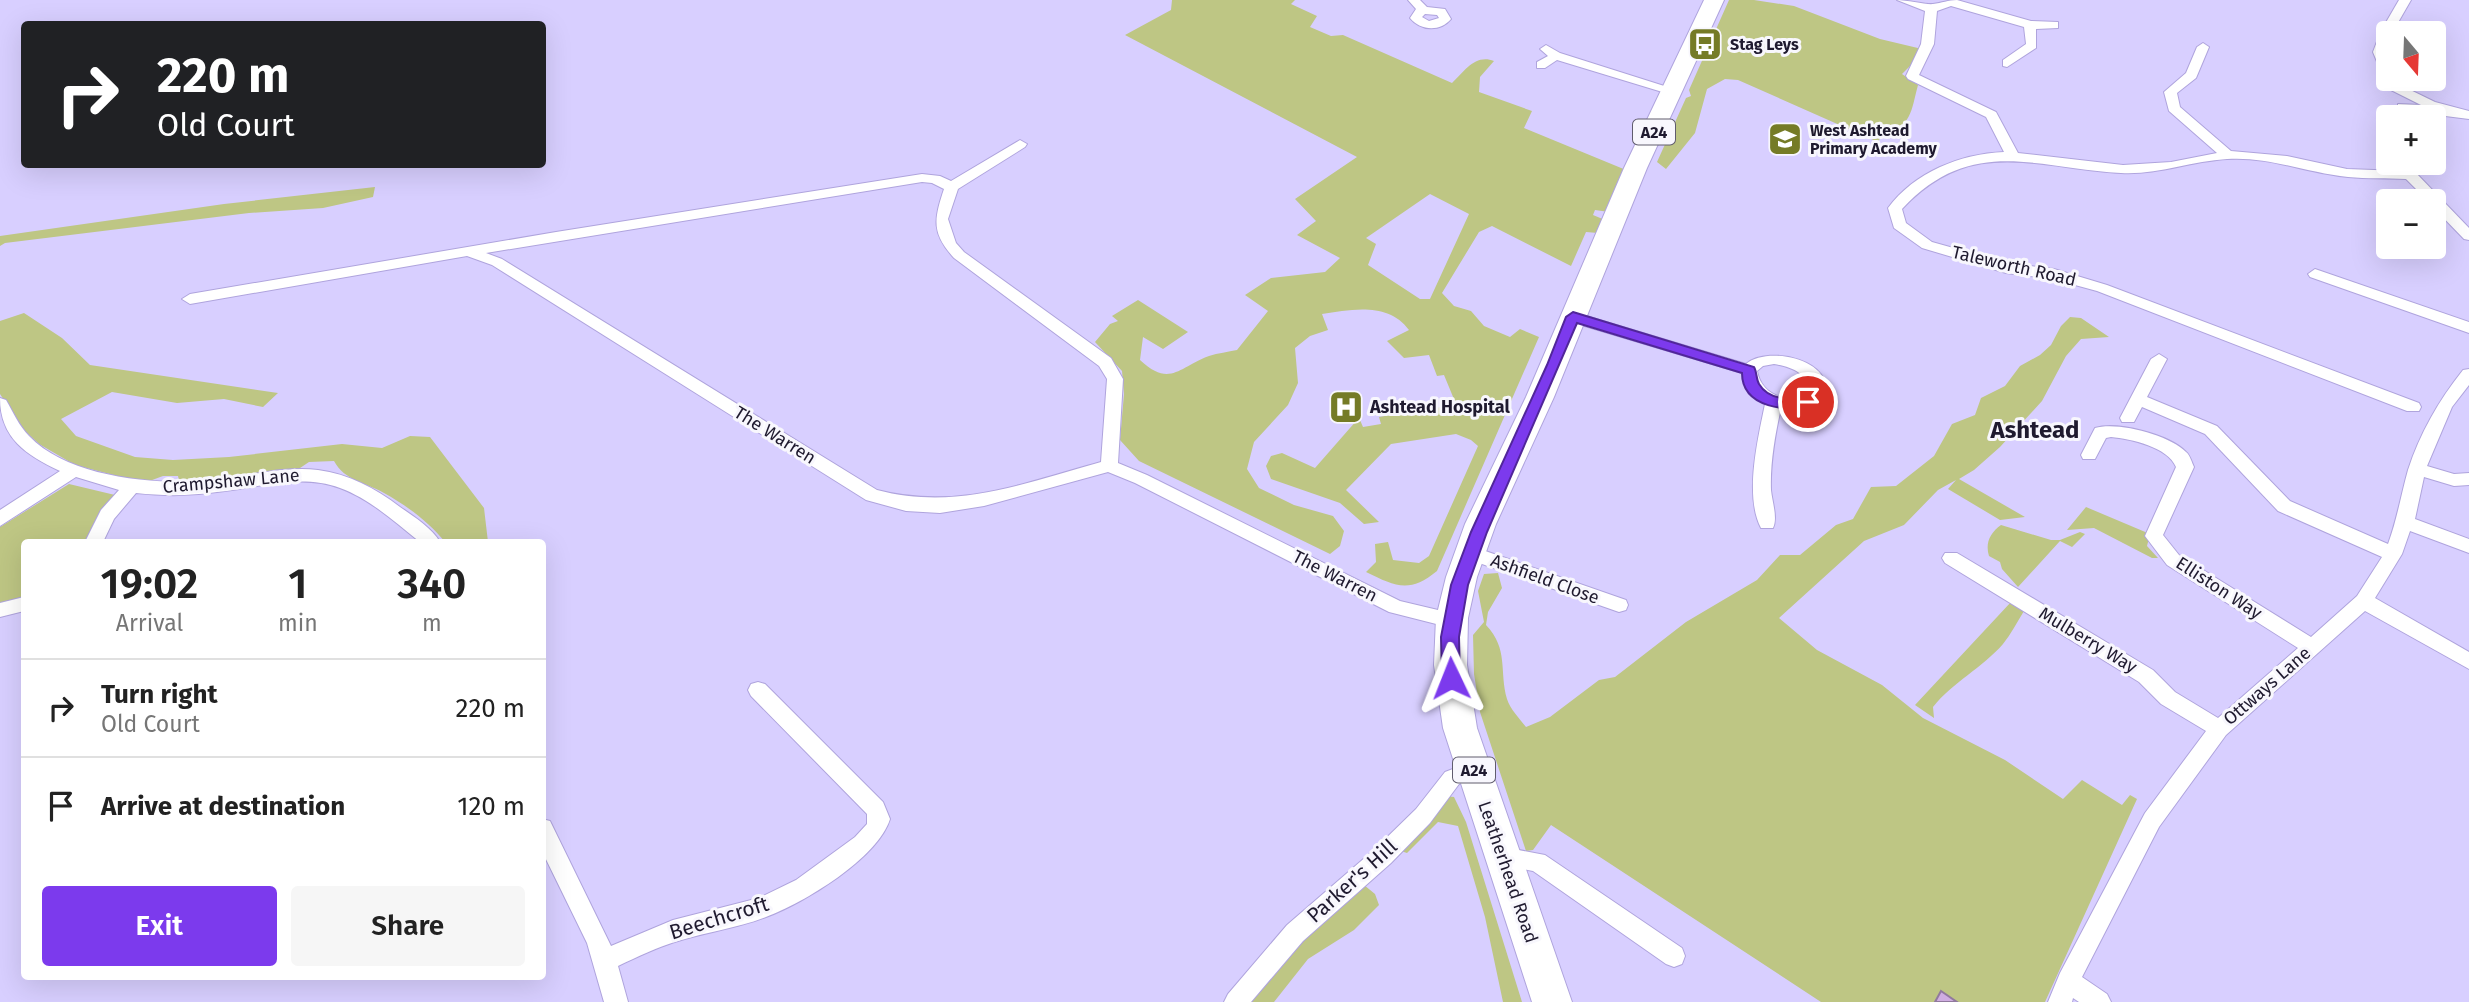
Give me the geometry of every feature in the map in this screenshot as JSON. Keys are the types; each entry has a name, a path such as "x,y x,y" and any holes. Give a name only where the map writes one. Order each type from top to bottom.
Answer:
{"highway":[{"name":"Leatherhead Road","path":"1552,1002 1474,770 1454,702 1450,655 1452,620 1459,585 1471,553 1626,189 1674,91 1714,0"}],"street":[{"path":"1414,0 1423,10"},
{"path":"1903,0 1931,9 1951,2 2030,25 2054,25"},
{"path":"2392,21 2405,0"},
{"path":"1931,9 1930,39 1925,57 1912,76 1991,115 2013,156"},
{"path":"2007,63 2032,45 2030,25"},
{"path":"2203,47 2192,75 2170,92 2174,108 2227,155"},
{"path":"1541,65 1551,53 1674,91"},
{"path":"2409,91 2430,105 2463,115"},
{"path":"1020,144 952,187 941,219 943,232 959,255 1105,362 1115,379 1109,466"},
{"name":"Taleworth Road","path":"2376,171 2347,173 2287,160 2227,155 2171,166 2123,169 2013,156 1980,157 1940,172 1912,190 1895,208 1899,225 1927,245 2006,268 2054,274 2102,288 2413,407"},
{"path":"2412,175 2469,234"},
{"path":"190,299 922,178 935,179 952,187"},
{"name":"The Warren","path":"470,252 497,262 872,495 906,504 940,506 984,500 1109,466 1141,479 1396,607 1452,620"},
{"path":"2315,274 2469,328"},
{"path":"1573,317 1749,370"},
{"path":"2128,418 2159,359"},
{"path":"1783,360 1808,370 1817,381 1817,393 1808,402 1792,405 1773,402 1749,382 1749,370 1758,362 1783,360"},
{"name":"Ottways Lane","path":"2064,991 2152,820 2219,729 2364,601 2393,554 2405,522 2417,469 2445,404 2469,374"},
{"path":"2138,399 2211,430 2284,506 2393,554"},
{"path":"1767,523 1761,501 1773,402"},
{"name":"Crampshaw Lane","path":"0,404 24,441 44,456 74,470 131,487 190,489 305,474 332,479 358,489 389,508 427,539"},
{"name":"Elliston Way","path":"2089,455 2101,432 2112,430 2180,456 2185,463 2154,536 2173,561 2312,647"},
{"path":"2417,469 2454,481 2469,479"},
{"path":"0,519 74,470"},
{"path":"95,539 107,515 131,487"},
{"path":"2405,522 2469,547"},
{"name":"Ashfield Close","path":"1471,553 1619,605"},
{"name":"Mulberry Way","path":"1951,558 2146,676 2168,698 2219,729"},
{"path":"2364,601 2469,661"},
{"path":"0,610 21,605"},
{"name":"Beechcroft","path":"605,960 673,931 763,908 804,887 863,844 876,829 879,819 876,809 758,690"},
{"name":"Parker's Hill","path":"1236,1002 1295,933 1383,856 1423,816 1452,778 1474,770"},
{"path":"546,836 605,960 616,1002"},
{"path":"1503,857 1536,862 1674,956"},
{"path":"2064,991 2099,1002"}],"green space":[{"path":"1172,0 1295,0 1291,4 1317,16 1310,27 1331,36 1343,35 1452,83 1476,62 1487,59 1494,61 1480,77 1479,92 1532,111 1524,128 1626,170 1609,212 1595,210 1593,215 1605,220 1598,233 1586,232 1571,266 1492,226 1479,232 1442,293 1454,306 1471,311 1484,326 1510,337 1520,329 1539,337 1437,571 1418,583 1394,584 1366,572 1376,562 1375,544 1388,542 1393,560 1419,563 1429,556 1478,446 1471,440 1456,434 1391,444 1346,490 1379,522 1364,524 1340,503 1271,479 1266,466 1271,456 1282,453 1315,468 1357,420 1360,420 1363,427 1381,424 1379,417 1425,409 1428,414 1438,412 1436,408 1456,404 1444,375 1437,376 1429,355 1404,358 1387,341 1409,330 1391,315 1381,311 1357,309 1322,314 1328,330 1310,336 1295,348 1298,383 1288,405 1254,442 1247,469 1259,488 1294,505 1333,516 1344,531 1340,546 1330,554 1139,461 1120,440 1124,394 1122,371 1095,342 1110,324 1118,321 1112,316 1138,300 1188,332 1163,349 1143,337 1140,360 1159,373 1174,373 1209,356 1237,350 1268,311 1245,295 1271,278 1325,272 1340,258 1297,235 1316,221 1295,199 1357,157 1125,35 1171,10","holes":["1430,194 1469,214 1430,299 1420,299 1368,265 1376,244 1366,238"]},
{"path":"1729,0 1754,0 1794,6 1880,39 1922,49 1919,57 1902,74 1918,85 1905,123 1882,135 1878,142 1738,80 1725,79 1707,89 1695,133 1666,169 1657,162 1686,98 1691,96 1689,90"},
{"path":"375,187 373,197 323,208 249,213 5,243 0,246 0,236 224,204"},
{"path":"24,313 62,338 90,365 278,393 263,407 224,399 177,403 112,392 61,419 76,436 135,457 173,460 229,457 342,444 382,448 410,436 430,437 484,508 488,539 442,539 409,509 384,493 350,477 334,461 309,462 297,470 180,485 178,476 163,476 144,483 75,465 39,444 23,429 0,394 0,321"},
{"path":"2070,317 2081,318 2109,337 2081,339 2066,356 2042,401 2000,447 1974,470 1959,479 2025,517 2000,520 1948,489 1956,480 1938,490 1904,525 1864,541 1779,618 1817,650 1882,685 1923,718 2005,760 2063,799 2082,780 2122,805 2130,795 2137,799 2045,1002 1821,1002 1551,825 1533,850 1526,851 1480,712 1474,674 1473,635 1484,622 1478,591 1484,574 1498,573 1502,588 1488,612 1486,625 1501,652 1508,703 1526,727 1550,717 1599,680 1615,677 1686,622 1757,580 1780,555 1800,555 1836,525 1853,519 1871,487 1896,486 1934,456 1952,424 1975,415 1981,398 2005,386 2020,366 2040,355 2051,345 2061,326"},
{"path":"69,484 115,495 89,539 21,539 21,598 0,603 0,527"},
{"path":"2086,507 2150,534 2147,546 2158,558 2152,558 2094,528 2067,530"},
{"path":"2001,525 2051,540 2060,540 2080,532 2085,534 2072,547 2060,541 2018,587 2002,569 2000,562 1989,556 1989,539"},
{"path":"2011,602 2024,611 2003,644 1941,698 1933,707 1934,718 1915,705"},
{"path":"1445,796 1454,797 1466,822 1522,1002 1503,1002 1485,917 1458,826 1438,822 1407,853 1398,850"},
{"path":"1364,885 1375,894 1379,905 1354,930 1308,959 1274,1002 1245,1002 1286,954"}],"building":[{"path":"1941,991 1957,1002 1935,1002"}],"place":[{"name":"Stag Leys","path":"1705,44"},
{"name":"West Ashtead Primary Academy","path":"1785,139"},
{"name":"Ashtead Hospital","path":"1346,407"}],"district":[{"name":"Ashtead","path":"2035,430"}],"route":[{"path":"1451,678 1450,637 1459,585 1479,532 1573,317 1749,370 1749,382 1758,393 1773,402 1792,405 1808,402"}]}
